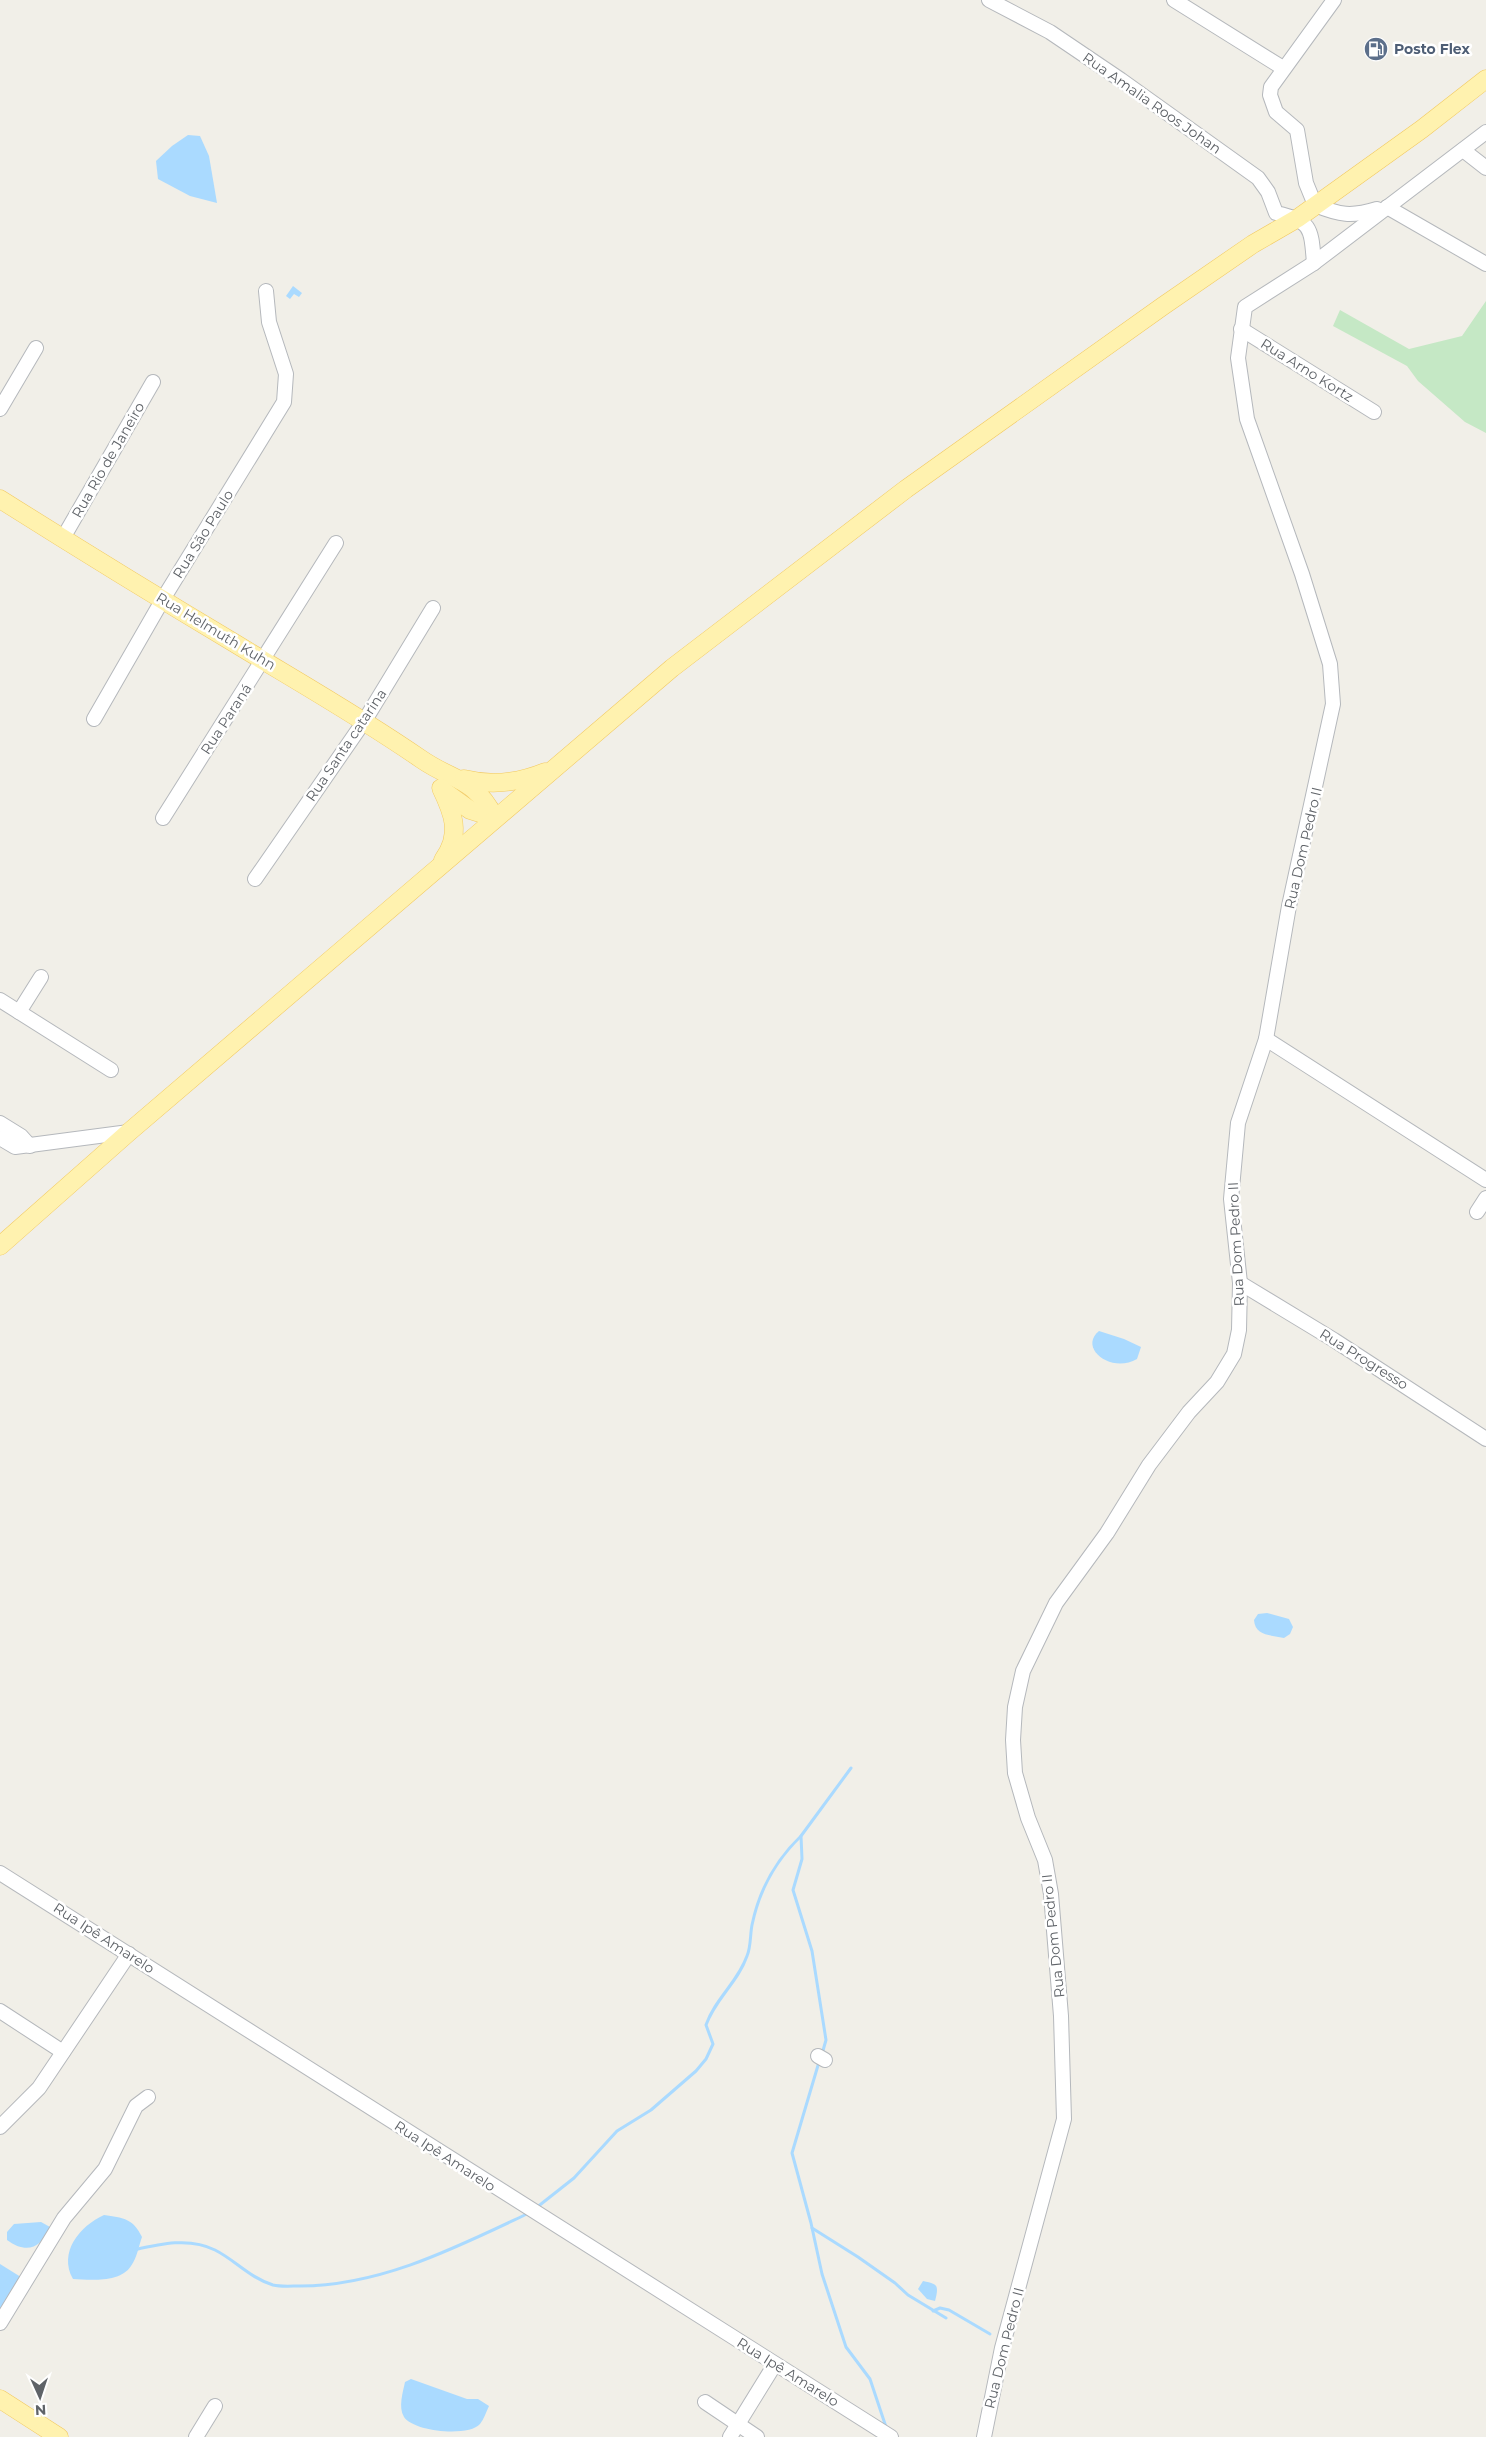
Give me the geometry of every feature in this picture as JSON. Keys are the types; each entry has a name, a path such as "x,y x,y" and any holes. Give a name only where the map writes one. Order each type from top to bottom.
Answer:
{"main road":[{"path":"0,1246 129,1132 672,668 906,489 1163,306 1253,244 1298,218 1422,129 1486,78"},
{"name":"Rua Helmuth Kuhn","path":"0,498 264,661 365,720 430,766 461,778 487,802 495,818"},
{"path":"461,778 481,783 502,783 531,777 564,762"},
{"name":"Rua Helmuth Kuhn","path":"430,766 441,788 448,796 470,810 495,818"},
{"path":"436,870 448,853 454,832 453,812 441,788"},
{"path":"0,2399 50,2435"}],"street":[{"name":"Rua Amalia Roos Johan","path":"990,0 1050,32 1122,80 1258,178 1268,192 1276,212 1298,218"},
{"path":"1174,0 1283,68"},
{"path":"1334,0 1283,68 1271,87 1270,95 1276,112 1297,130 1306,183 1315,205 1334,213 1356,216 1387,207 1486,264"},
{"name":"Rua Dom Pedro II","path":"984,2437 1002,2348 1064,2119 1061,2016 1051,1894 1045,1860 1028,1818 1015,1773 1013,1740 1015,1707 1023,1671 1056,1603 1108,1533 1149,1466 1189,1412 1218,1382 1234,1354 1239,1330 1240,1282 1231,1199 1238,1123 1266,1039 1289,906 1333,704 1330,664 1302,574 1247,419 1238,358 1245,308 1314,263 1486,132"},
{"path":"1463,150 1486,168"},
{"path":"1298,218 1312,232 1314,263"},
{"name":"Rua São Paulo","path":"94,718 163,598 284,402 286,374 269,322 266,291"},
{"name":"Rua Arno Kortz","path":"1241,329 1374,412"},
{"path":"0,409 36,348"},
{"name":"Rua Rio de Janeiro","path":"63,538 153,382"},
{"name":"Rua Paraná","path":"164,818 264,661 336,543"},
{"name":"Rua Santa catarina","path":"255,878 365,720 433,608"},
{"path":"18,1012 42,977"},
{"path":"0,1000 111,1070"},
{"path":"1266,1039 1486,1180"},
{"path":"0,1123 21,1136 30,1146"},
{"path":"0,1138 15,1147 129,1132"},
{"path":"1477,1212 1486,1198"},
{"name":"Rua Progresso","path":"1240,1282 1334,1340 1486,1439"},
{"name":"Rua Ipê Amarelo","path":"0,1874 892,2437"},
{"path":"0,2127 39,2088 129,1954"},
{"path":"0,2012 63,2052"},
{"path":"0,2323 64,2218 105,2168 136,2106 148,2097"},
{"path":"733,2431 774,2364"},
{"path":"705,2402 733,2431 757,2437"},
{"path":"196,2437 215,2406"}],"green space":[{"path":"1486,301 1486,433 1465,422 1418,381 1407,366 1333,326 1340,310 1409,349 1462,336"}],"water":[{"path":"188,135 200,136 209,156 217,203 190,196 158,179 156,161 172,146"},
{"path":"293,286 302,293 299,297 294,294 290,299 286,296"},
{"path":"1099,1331 1141,1347 1137,1359 1127,1363 1117,1363 1100,1357 1092,1345"},
{"path":"1267,1613 1289,1619 1293,1627 1290,1634 1284,1638 1264,1634 1257,1629 1254,1620 1258,1614"},
{"path":"104,2215 127,2220 139,2231 142,2237 135,2259 126,2271 112,2278 96,2280 73,2279 68,2259 74,2241 87,2226"},
{"path":"41,2222 50,2227 42,2240 32,2247 20,2247 7,2240 7,2232 14,2224"},
{"path":"0,2264 24,2279 0,2313"},
{"path":"923,2281 936,2286 935,2301 927,2299 918,2289"},
{"path":"411,2379 467,2399 478,2399 489,2406 480,2424 474,2428 442,2431 419,2426 404,2417 401,2409 405,2382"}],"waterway":[{"path":"822,2054 826,2040 812,1951 793,1890 802,1859 801,1836 851,1768"},
{"path":"536,2208 574,2178 617,2131 651,2110 696,2071 706,2059 713,2044 706,2025 747,1956 755,1912 764,1888 776,1866 801,1836"},
{"path":"819,2062 792,2153 811,2223 822,2274 846,2347 870,2379 886,2427"},
{"path":"134,2250 164,2244 195,2244 215,2250 257,2278 273,2285 330,2284 389,2272 418,2262 474,2239 529,2213"},
{"path":"812,2228 858,2257 895,2283 908,2295 946,2318"},
{"path":"933,2311 940,2308 949,2310 990,2334"}],"place":[{"name":"Posto Flex","path":"1376,49"}]}
